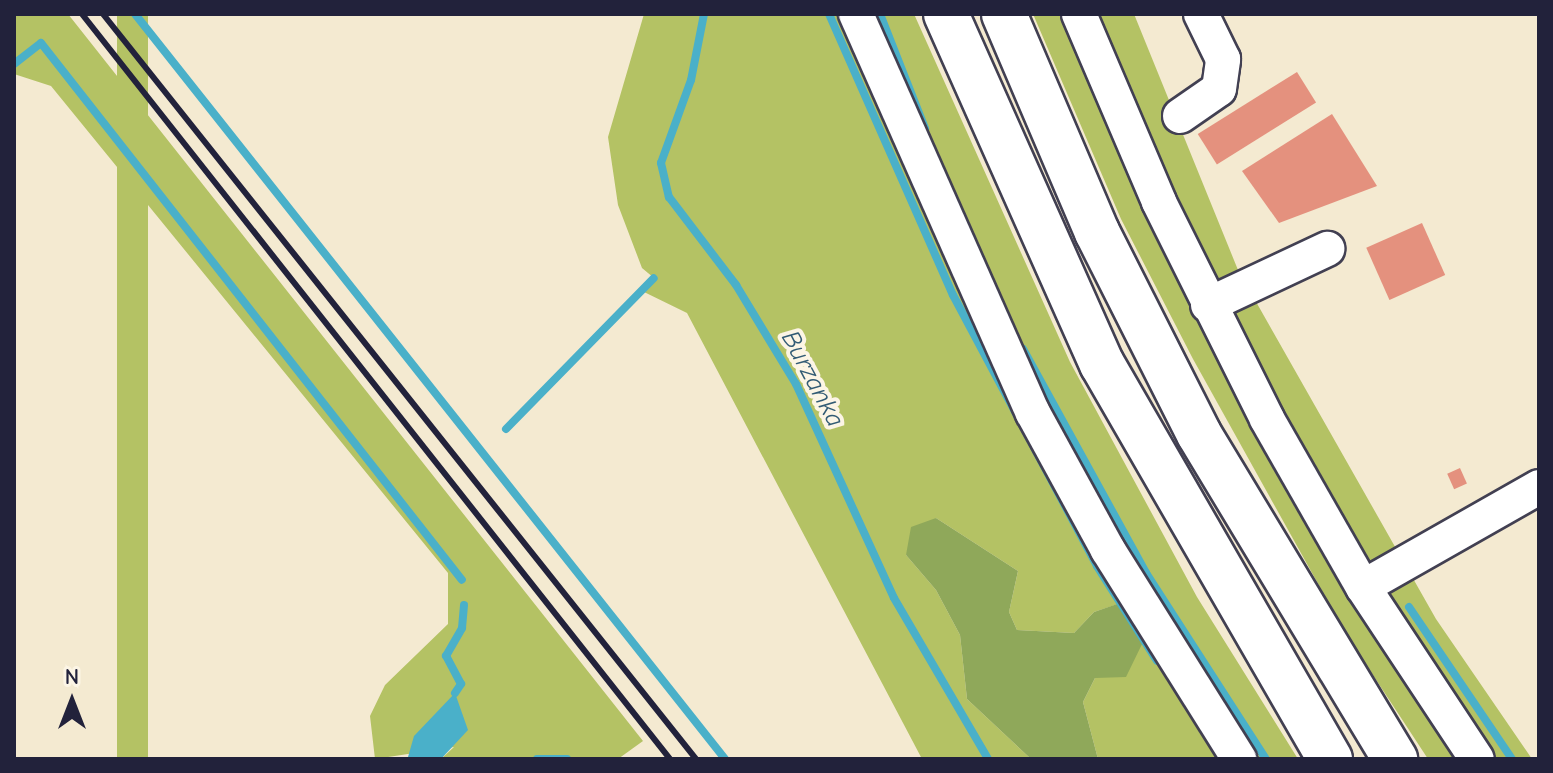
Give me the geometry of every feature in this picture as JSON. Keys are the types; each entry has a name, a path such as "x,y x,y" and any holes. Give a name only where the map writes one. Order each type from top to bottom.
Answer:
{"highway":[{"path":"946,14 1102,364 1330,759"},
{"path":"1004,14 1097,232 1199,434 1395,759"}],"street":[{"path":"856,14 1033,413 1108,550 1239,759"},
{"path":"1079,14 1208,305 1363,587 1477,759"},
{"path":"1180,116 1219,89 1223,59 1201,14"},
{"path":"1208,305 1327,249"},
{"path":"1363,587 1539,487"}],"green space":[{"path":"14,14 68,14 643,741 618,759 441,759 454,747 375,759 370,716 385,685 448,624 448,573 51,86 14,74"},
{"path":"117,14 148,14 148,759 117,759"},
{"path":"644,14 914,14 1070,362 1197,597 1298,759 1098,759 1083,702 1095,678 1144,640 1121,603 1094,612 1074,633 1017,630 1009,612 1018,571 936,518 906,555 936,590 960,635 967,699 1031,759 922,759 687,313 642,291 654,278 642,268 618,205 608,137"},
{"path":"1033,14 1134,14 1238,270 1436,619 1532,759 1428,759 1346,634 1193,359 1121,219"},
{"path":"936,518 1018,571 1009,612 1017,630 1074,633 1094,612 1120,603 1144,640 1126,677 1095,678 1083,702 1098,759 1031,759 967,699 960,635 936,590 906,555 911,527"}],"water":[{"path":"455,693 468,730 441,759 408,757 414,736"}],"building":[{"path":"1297,72 1316,103 1217,165 1198,134"},
{"path":"1332,114 1377,186 1279,223 1242,171"},
{"path":"1422,223 1445,275 1389,300 1366,248"},
{"path":"1460,468 1467,484 1454,489 1447,474"}],"waterway":[{"path":"135,14 725,759"},
{"name":"Burzanka","path":"704,14 691,80 661,163 669,197 736,285 796,384 894,598 988,759"},
{"path":"829,14 953,295 1097,566 1157,661"},
{"path":"880,14 925,128"},
{"path":"14,64 41,43 462,580"},
{"path":"506,429 654,278"},
{"path":"1023,349 1146,573 1266,759"},
{"path":"455,693 461,684 446,656 462,628 464,605"},
{"path":"1409,607 1512,759"},
{"path":"537,759 567,759"}],"railway":[{"path":"82,14 670,759"},
{"path":"103,14 696,759"}]}
